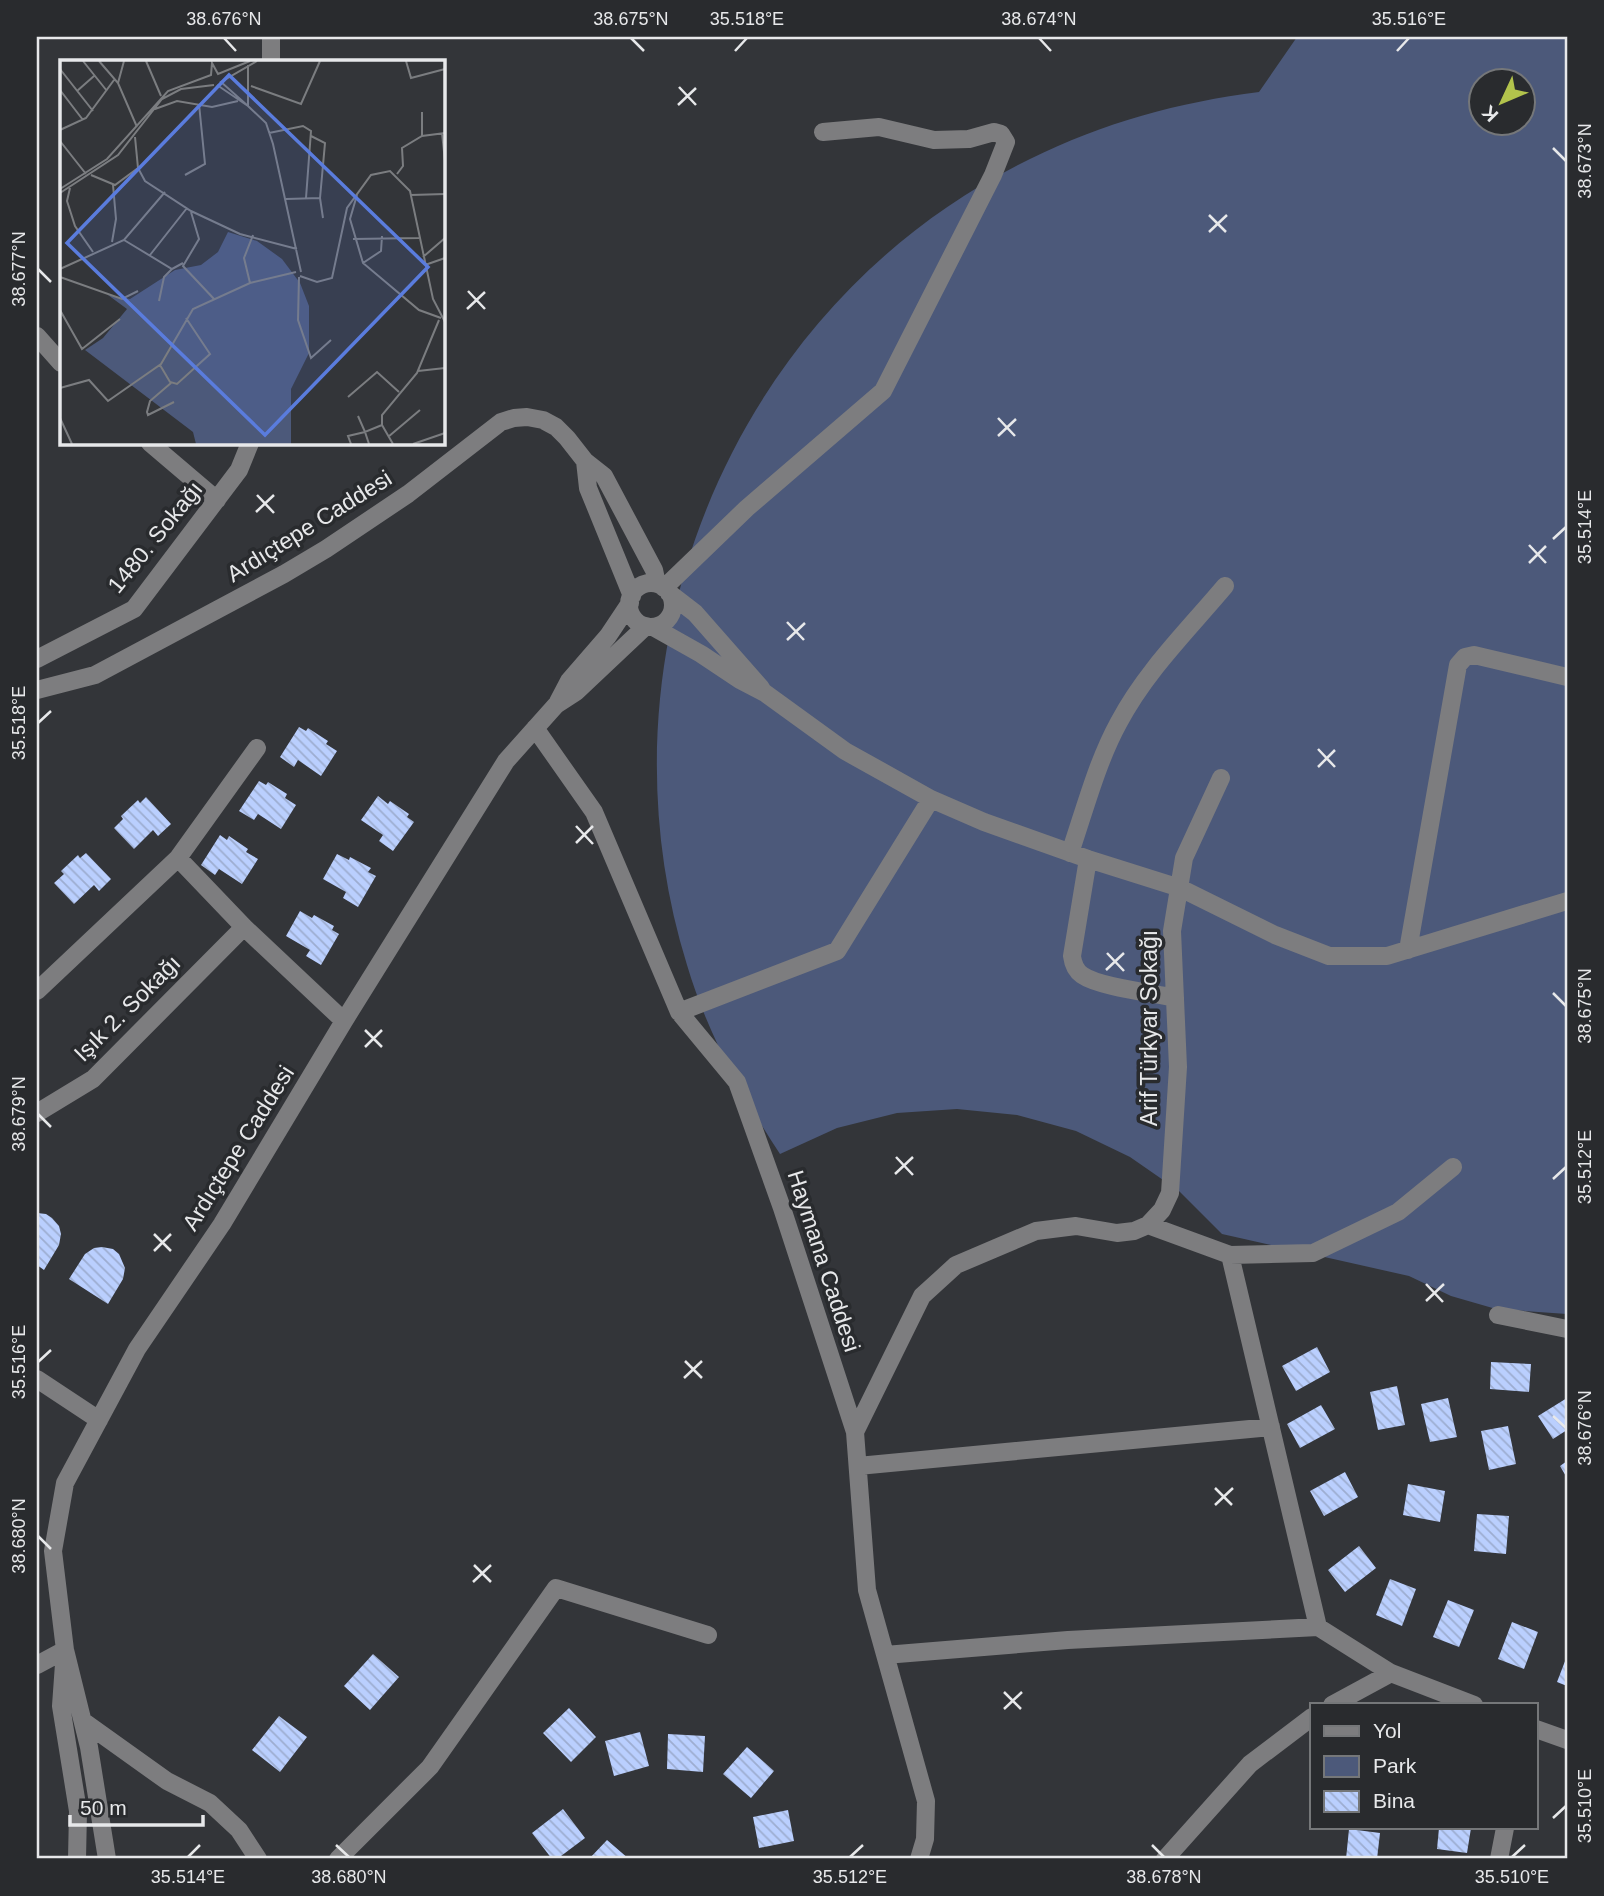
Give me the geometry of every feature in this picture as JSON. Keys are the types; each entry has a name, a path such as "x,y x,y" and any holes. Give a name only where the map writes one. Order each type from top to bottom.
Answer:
{"street":[{"path":"271,37 271,60"},
{"path":"663,588 747,508 883,391 993,175 1006,142 1001,134 994,132 969,139 934,140 879,127 822,132"},
{"path":"37,336 60,362"},
{"name":"Ardıçtepe Caddesi","path":"37,690 95,675 284,574 408,494 500,422 514,418 542,420 556,427 585,461 604,476 663,588"},
{"path":"151,444 217,500"},
{"name":"1480. Sokağı","path":"37,659 134,609 239,470 250,444"},
{"name":"Ardıçtepe Caddesi","path":"65,1650 53,1551 65,1483 137,1349 222,1224 344,1021 506,761 556,705 569,681 608,636 631,599 588,488 585,461"},
{"path":"765,693 695,613 663,588 642,585 631,599 634,618 694,649 740,680 765,693 845,751 931,799 984,822 1070,853 1180,888 1275,935 1329,956 1387,956 1567,901"},
{"path":"1070,853 1107,747 1119,723 1147,678 1225,586"},
{"path":"649,627 661,625 671,615 673,600 663,588"},
{"name":"Ardıçtepe Caddesi","path":"556,705 576,692 649,627"},
{"path":"1408,950 1458,665 1465,657 1474,655 1567,677"},
{"name":"Haymana Caddesi","path":"536,728 594,812 679,1012 737,1082 782,1208 855,1432 867,1590 926,1801 925,1839 919,1859"},
{"path":"37,991 178,858 257,748"},
{"name":"Arif Türkyar Sokağı","path":"1148,1225 1162,1210 1170,1194 1178,1067 1172,931 1184,858 1221,778"},
{"path":"679,1012 837,951 931,799"},
{"path":"178,858 244,927 344,1021"},
{"path":"1088,859 1072,956 1074,967 1085,977 1104,983 1175,998"},
{"name":"Işık 2. Sokağı","path":"37,1113 93,1079 244,927"},
{"path":"855,1432 922,1296 956,1265 1035,1231 1076,1226 1117,1233 1134,1231 1148,1225 1230,1255 1313,1253 1398,1212 1453,1167"},
{"path":"1230,1255 1318,1627"},
{"path":"1498,1315 1567,1329"},
{"path":"37,1379 99,1420"},
{"path":"858,1466 1271,1427"},
{"path":"338,1859 430,1767 556,1588 709,1636"},
{"path":"885,1655 1068,1640 1318,1627 1391,1673 1469,1703"},
{"path":"37,1665 65,1650"},
{"path":"65,1650 89,1746 107,1859"},
{"path":"65,1650 61,1706 78,1811 77,1859"},
{"path":"1336,1703 1391,1673"},
{"path":"1165,1859 1250,1764 1310,1719"},
{"path":"83,1721 167,1781 210,1803 239,1830 258,1859"},
{"path":"1538,1730 1567,1740"},
{"path":"1499,1859 1505,1829"}],"green space":[{"path":"1297,37 1567,37 1567,1314 1496,1309 1451,1296 1409,1276 1222,1234 1179,1191 1130,1157 1076,1131 1017,1115 957,1109 897,1113 837,1128 780,1154 726,1062 704,1014 687,965 662,846 658,727 675,610 711,499 765,395 837,302 926,222 1030,159 1058,146 1142,116 1229,96 1259,92"}],"building":[{"path":"299,727 306,731 308,728 328,741 326,744 337,751 321,776 298,760 294,767 280,757"},
{"path":"259,781 266,785 268,782 287,794 285,798 296,805 281,829 258,814 254,820 239,811"},
{"path":"378,796 409,814 407,817 414,822 393,851 379,841 383,835 361,820"},
{"path":"146,797 171,824 158,836 153,830 134,849 114,828 123,819 121,816 138,800 140,803"},
{"path":"220,835 227,840 229,836 258,859 242,884 219,869 215,875 201,865"},
{"path":"86,853 111,879 99,891 94,885 74,904 54,883 64,874 61,871 78,855 80,858"},
{"path":"337,854 349,860 350,857 371,868 368,872 376,876 358,907 343,898 346,892 323,879"},
{"path":"300,911 334,926 332,930 339,934 321,965 306,956 310,950 286,936"},
{"path":"37,1213 52,1218 59,1226 61,1234 59,1245 44,1270 37,1265"},
{"path":"94,1248 113,1249 119,1254 125,1268 123,1279 108,1304 69,1279 85,1254"},
{"path":"1317,1347 1330,1372 1296,1391 1282,1366"},
{"path":"1491,1362 1531,1364 1529,1392 1490,1389"},
{"path":"1397,1386 1405,1425 1378,1430 1370,1392"},
{"path":"1448,1398 1457,1437 1430,1442 1421,1404"},
{"path":"1567,1398 1567,1430 1553,1439 1538,1416"},
{"path":"1321,1405 1335,1429 1300,1448 1287,1424"},
{"path":"1508,1426 1516,1464 1489,1470 1481,1431"},
{"path":"1567,1461 1567,1478 1560,1466"},
{"path":"1345,1472 1358,1497 1324,1516 1310,1491"},
{"path":"1408,1484 1445,1491 1440,1522 1403,1515"},
{"path":"1477,1514 1509,1516 1506,1554 1474,1551"},
{"path":"1359,1546 1376,1568 1345,1592 1328,1570"},
{"path":"1390,1579 1416,1589 1402,1626 1376,1615"},
{"path":"1448,1600 1474,1610 1459,1647 1433,1637"},
{"path":"1512,1622 1538,1632 1524,1669 1498,1659"},
{"path":"373,1654 399,1677 370,1710 344,1686"},
{"path":"1567,1656 1567,1686 1557,1682"},
{"path":"569,1708 596,1737 571,1762 543,1733"},
{"path":"279,1716 307,1737 280,1772 252,1750"},
{"path":"640,1732 649,1766 614,1776 605,1741"},
{"path":"668,1734 705,1736 703,1772 667,1769"},
{"path":"747,1747 774,1771 751,1798 723,1774"},
{"path":"563,1809 585,1838 557,1859 552,1859 532,1833"},
{"path":"788,1810 794,1841 759,1848 753,1817"},
{"path":"1349,1829 1380,1833 1377,1859 1346,1859"},
{"path":"1439,1829 1471,1829 1467,1853 1437,1849"},
{"path":"607,1840 629,1859 589,1859"}]}
